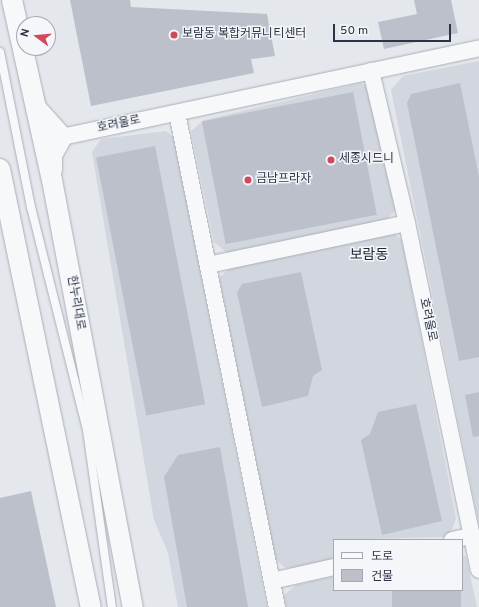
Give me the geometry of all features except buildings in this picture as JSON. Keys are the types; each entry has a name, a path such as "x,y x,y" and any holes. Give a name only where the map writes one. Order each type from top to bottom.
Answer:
{"street":[{"name":"한누리대로","path":"12,0 34,105 52,180 133,607"},
{"name":"호려울로","path":"62,137 479,48"},
{"name":"호려울로","path":"371,71 407,223 479,570"},
{"path":"34,105 62,137 52,155 52,180"},
{"path":"177,112 277,607"},
{"path":"0,168 91,607"},
{"path":"208,265 407,223"},
{"path":"457,539 471,536"},
{"path":"272,581 333,567"}],"lane":[{"path":"0,52 31,207 87,430 112,607"}],"shaded area":[{"path":"479,61 479,524 391,90 403,76"},
{"path":"361,83 374,92 397,203 394,212 385,221 227,253 214,242 191,131 204,120"},
{"path":"166,131 174,138 267,607 178,607 168,553 154,520 92,152 101,139"},
{"path":"393,233 402,240 456,518 451,532 443,537 333,539 333,561 286,568 272,557 219,278 231,267"},
{"path":"463,555 466,557 477,607 286,607 284,595 296,585 333,576 333,591 463,591"}],"place":[{"name":"보람동 복합커뮤니티센터","path":"174,35"},
{"name":"세종시드니","path":"331,160"},
{"name":"금남프라자","path":"248,180"}],"district":[{"name":"보람동","path":"369,256"}]}
